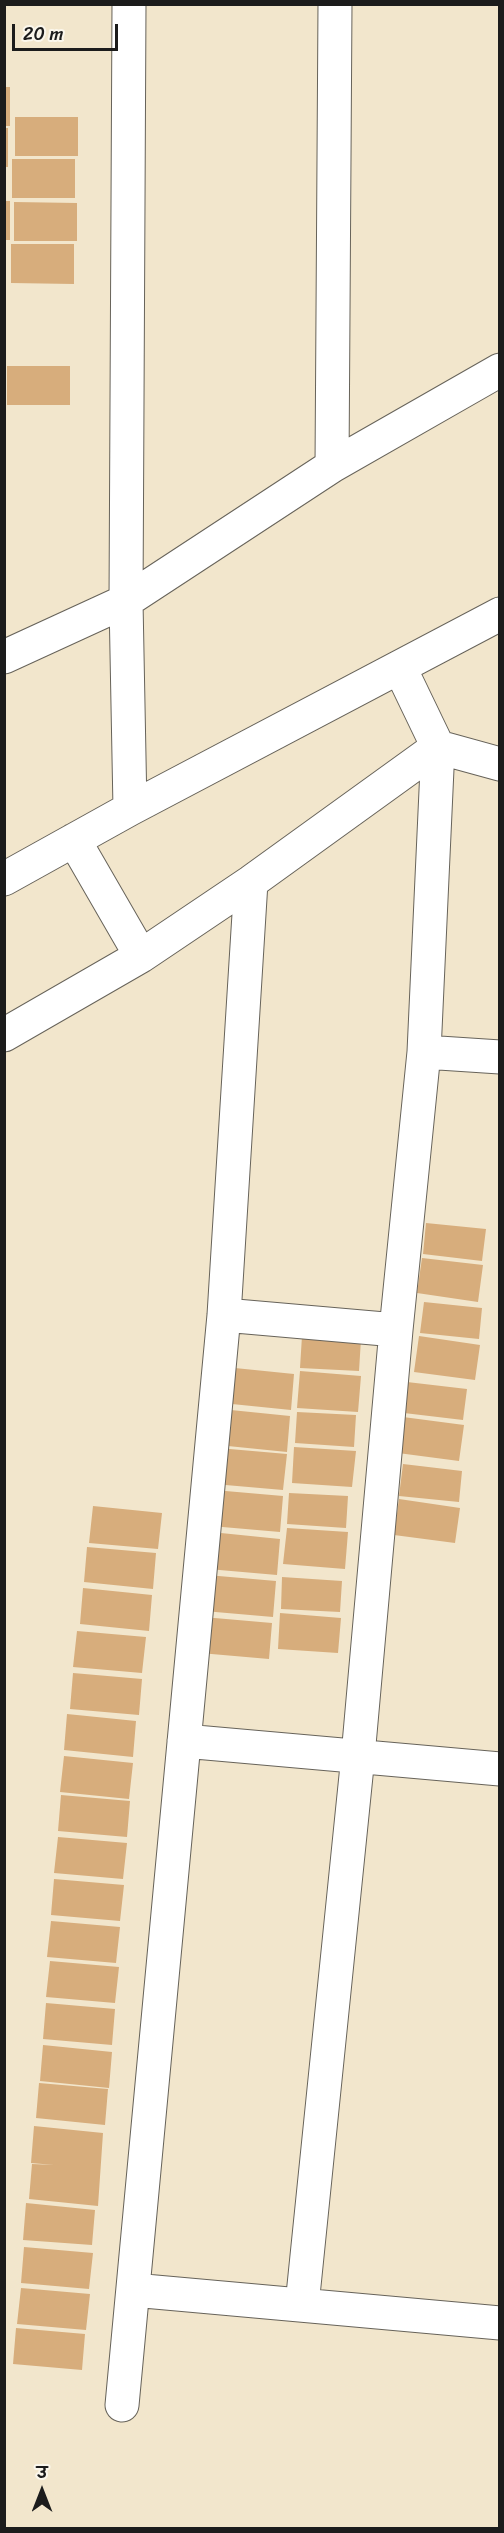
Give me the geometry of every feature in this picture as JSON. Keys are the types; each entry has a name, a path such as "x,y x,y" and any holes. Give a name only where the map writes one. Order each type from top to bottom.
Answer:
{"street":[{"path":"129,4 126,601 130,809"},
{"path":"332,466 335,4"},
{"path":"4,657 126,601 332,466 500,370"},
{"path":"4,879 90,866 130,809 405,678 500,614"},
{"path":"302,2305 358,1756 396,1330 424,1052 438,747 405,678"},
{"path":"438,747 500,764"},
{"path":"4,1035 141,956 251,882 438,747"},
{"path":"90,866 141,956"},
{"path":"122,2405 224,1315 251,882"},
{"path":"424,1052 500,1058"},
{"path":"224,1315 396,1330"},
{"path":"184,1741 500,1769"},
{"path":"133,2290 500,2323"}],"building":[{"path":"4,87 10,87 10,126 4,126"},
{"path":"15,117 78,117 78,156 15,156"},
{"path":"4,128 8,128 8,167 4,167"},
{"path":"12,159 75,159 75,198 12,198"},
{"path":"4,201 10,201 10,240 4,240"},
{"path":"14,202 77,203 77,241 14,241"},
{"path":"11,244 74,244 74,284 11,283"},
{"path":"7,366 70,366 70,405 7,405"},
{"path":"426,1223 486,1229 482,1261 423,1254"},
{"path":"422,1258 483,1265 478,1302 417,1293"},
{"path":"424,1302 482,1308 479,1339 420,1333"},
{"path":"302,1336 361,1339 359,1371 300,1368"},
{"path":"419,1336 480,1345 475,1380 414,1372"},
{"path":"225,1367 294,1374 291,1410 222,1403"},
{"path":"300,1371 361,1376 358,1412 297,1408"},
{"path":"407,1382 467,1389 463,1420 404,1413"},
{"path":"221,1409 290,1416 287,1452 218,1445"},
{"path":"297,1412 356,1415 354,1447 295,1443"},
{"path":"403,1417 464,1425 459,1461 398,1453"},
{"path":"294,1447 356,1451 352,1487 292,1483"},
{"path":"218,1448 287,1454 283,1490 214,1484"},
{"path":"403,1464 462,1471 459,1502 399,1496"},
{"path":"214,1490 283,1496 280,1532 211,1526"},
{"path":"289,1493 348,1496 346,1528 287,1524"},
{"path":"399,1499 460,1508 455,1543 394,1535"},
{"path":"93,1506 162,1513 158,1549 89,1543"},
{"path":"287,1528 348,1532 345,1569 283,1564"},
{"path":"211,1532 280,1539 277,1575 208,1569"},
{"path":"87,1547 156,1553 153,1589 84,1582"},
{"path":"207,1575 276,1581 273,1617 204,1611"},
{"path":"282,1577 342,1581 340,1612 281,1609"},
{"path":"83,1588 152,1595 149,1631 80,1624"},
{"path":"280,1613 341,1618 338,1653 278,1649"},
{"path":"203,1617 272,1623 269,1659 200,1653"},
{"path":"77,1631 146,1637 142,1673 73,1667"},
{"path":"73,1673 142,1679 139,1715 70,1709"},
{"path":"67,1714 136,1721 133,1757 64,1750"},
{"path":"64,1756 133,1763 129,1799 60,1792"},
{"path":"61,1795 130,1801 127,1837 58,1831"},
{"path":"58,1837 127,1843 123,1879 54,1873"},
{"path":"54,1879 124,1885 120,1921 51,1915"},
{"path":"51,1921 120,1927 116,1963 47,1957"},
{"path":"50,1961 119,1967 115,2003 46,1997"},
{"path":"46,2003 115,2009 112,2045 43,2039"},
{"path":"43,2045 112,2052 109,2088 40,2081"},
{"path":"39,2083 108,2089 105,2125 36,2118"},
{"path":"34,2126 103,2133 98,2206 29,2199 32,2164 54,2165 31,2163"},
{"path":"26,2203 95,2210 92,2245 23,2240"},
{"path":"24,2247 93,2253 89,2289 21,2283"},
{"path":"21,2288 90,2294 86,2330 17,2324"},
{"path":"16,2328 85,2334 82,2370 13,2364"}]}
